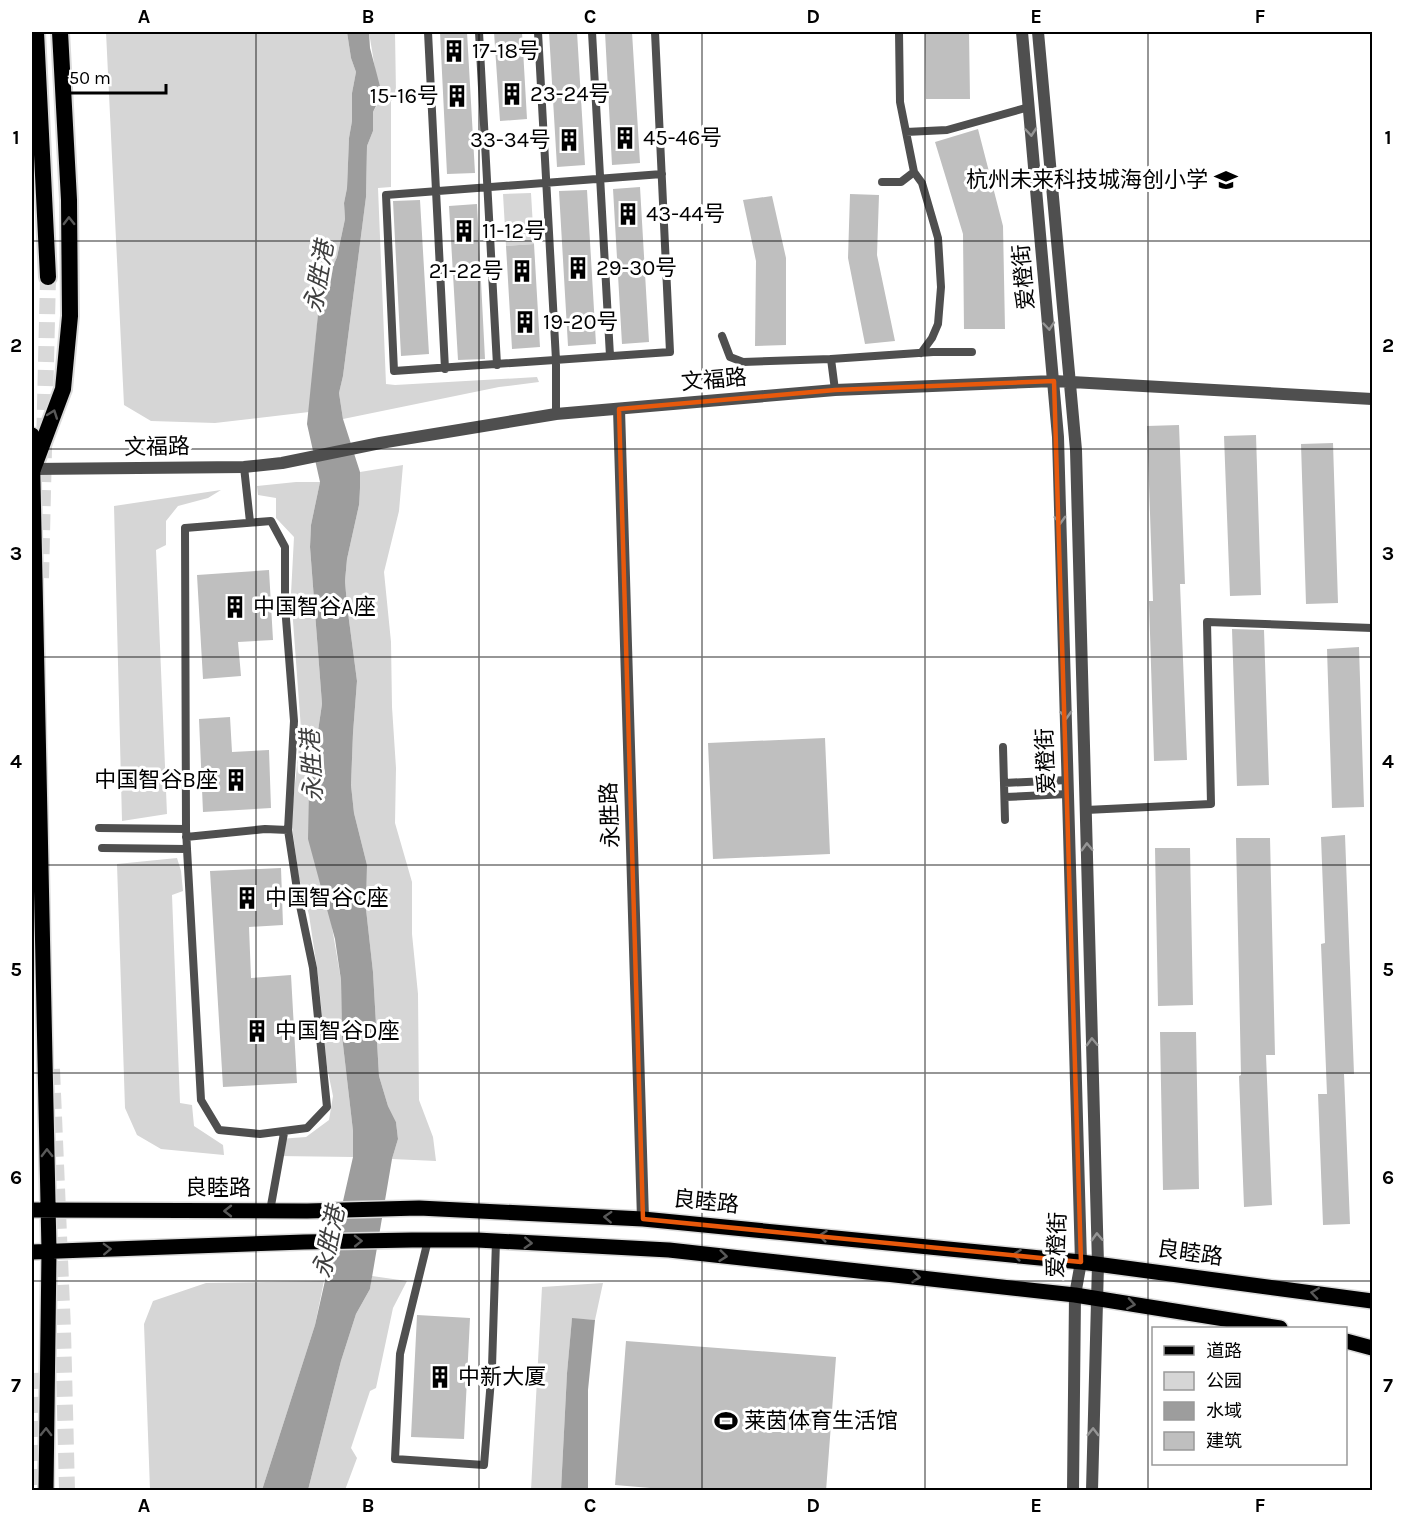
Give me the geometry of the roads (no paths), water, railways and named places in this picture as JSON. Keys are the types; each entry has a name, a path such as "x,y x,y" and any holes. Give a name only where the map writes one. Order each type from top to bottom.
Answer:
{"highway":[{"path":"36,32 48,277"},
{"path":"32,469 63,389 70,316 69,200 60,32"}],"main road":[{"path":"32,435 36,721 49,1251 46,1491"},
{"name":"良睦路","path":"32,1210 307,1211 418,1208 642,1219 1081,1262 1372,1300"},
{"path":"32,1252 412,1240 496,1241 669,1250 1075,1295 1268,1327"},
{"path":"1347,1341 1372,1348"}],"street":[{"name":"爱橙街","path":"1022,32 1058,437 1081,1262 1075,1295 1072,1491"},
{"name":"爱橙街","path":"1038,32 1076,450 1098,1264 1092,1491"},
{"name":"文福路","path":"32,469 244,467 282,463 380,443 556,414 835,390 1054,381 1372,399"},
{"name":"永胜路","path":"619,409 642,1219"}],"lane":[{"path":"428,32 445,369"},
{"path":"479,32 497,365"},
{"path":"538,32 556,360 556,414"},
{"path":"592,32 610,356"},
{"path":"655,32 662,174 670,352 394,371 386,195 662,174"},
{"path":"899,32 900,102 914,172 922,183 938,238 941,287 938,324 932,338 921,353"},
{"path":"906,132 947,130 1029,107"},
{"path":"882,182 901,182 914,172"},
{"path":"722,336 730,357 742,362 972,352"},
{"path":"831,358 835,390"},
{"path":"244,467 250,522"},
{"path":"271,521 285,547 285,606 294,721 288,830 298,896 313,968 327,1107 307,1128 284,1133 260,1134 219,1130 201,1100 186,833 185,528 271,521"},
{"path":"1086,810 1211,804 1207,622 1372,628"},
{"path":"1004,747 1005,820"},
{"path":"1004,783 1068,780"},
{"path":"1005,797 1068,794"},
{"path":"99,828 186,833 288,830"},
{"path":"102,849 187,849"},
{"path":"270,1211 284,1133"},
{"path":"428,1240 400,1354 395,1459 484,1465 492,1367 496,1241"}],"water":[{"path":"347,32 369,32 370,48 382,94 373,112 373,131 367,146 366,197 339,393 343,419 360,472 359,505 347,559 345,581 357,681 351,785 354,813 367,865 366,909 373,972 379,1076 388,1106 396,1122 398,1139 392,1159 370,1289 356,1314 341,1361 308,1490 262,1490 315,1325 353,1157 353,1131 342,1036 341,980 335,939 308,839 309,792 322,704 310,547 311,525 320,482 307,424 319,304 325,294 328,278 337,257 345,219 344,203 352,121 352,93 356,72 351,58"},
{"path":"572,1318 595,1320 588,1390 588,1490 561,1490"}],"tunnel":[{"path":"41,578 48,277"},
{"path":"52,1069 67,1490"},
{"path":"32,1373 35,1490"}],"place":[{"name":"17-18号","path":"454,51"},
{"name":"23-24号","path":"512,94"},
{"name":"15-16号","path":"457,96"},
{"name":"45-46号","path":"625,138"},
{"name":"33-34号","path":"569,140"},
{"name":"杭州未来科技城海创小学","path":"1226,180"},
{"name":"43-44号","path":"628,214"},
{"name":"11-12号","path":"464,231"},
{"name":"29-30号","path":"578,268"},
{"name":"21-22号","path":"522,271"},
{"name":"19-20号","path":"525,322"},
{"name":"中国智谷A座","path":"235,607"},
{"name":"中国智谷B座","path":"236,780"},
{"name":"中国智谷C座","path":"247,898"},
{"name":"中国智谷D座","path":"257,1031"},
{"name":"中新大厦","path":"440,1377"},
{"name":"莱茵体育生活馆","path":"726,1421"}],"water label":[{"name":"永胜港","path":"319,277"},
{"name":"永胜港","path":"312,766"},
{"name":"永胜港","path":"329,1242"}]}
